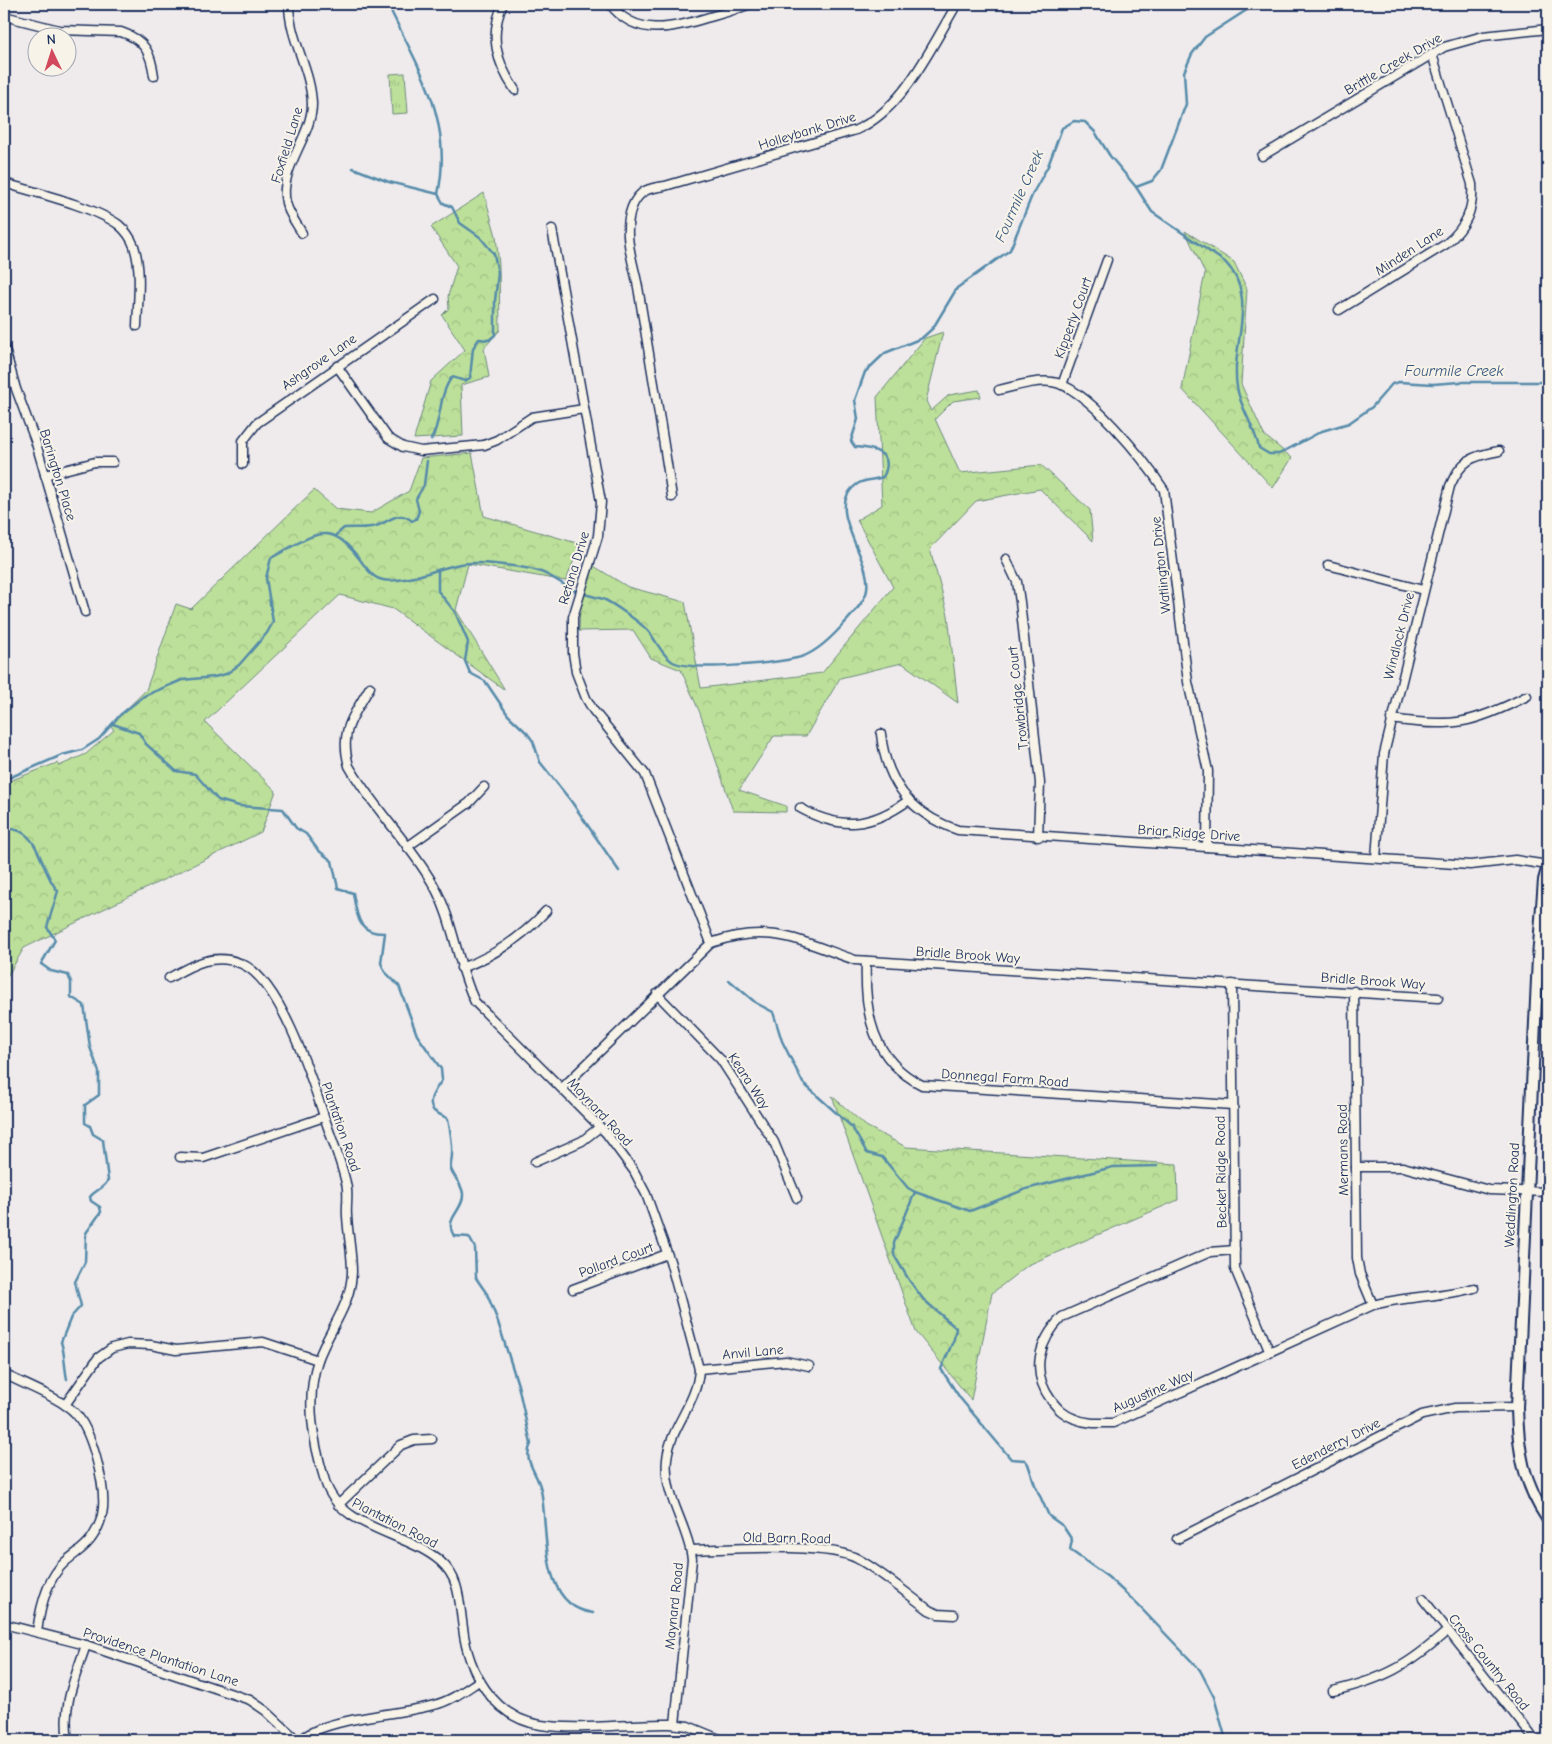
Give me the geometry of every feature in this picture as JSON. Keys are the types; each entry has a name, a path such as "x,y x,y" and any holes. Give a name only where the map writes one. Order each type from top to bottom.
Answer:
{"main road":[{"name":"Weddington Road","path":"1548,865 1544,880 1538,958 1517,1407 1517,1434 1523,1470 1534,1496 1548,1520"}],"street":[{"name":"Foxfield Lane","path":"289,4 291,26 308,81 312,106 311,116 289,172 286,190 286,204 302,233"},
{"path":"503,4 496,24 496,49 504,73 515,90"},
{"path":"610,4 629,22 657,29 679,26 750,4"},
{"name":"Holleybank Drive","path":"672,497 639,290 628,242 630,214 636,198 645,190 665,186 856,130 876,120 904,90 957,4"},
{"path":"4,16 59,30 121,32 128,34 149,52 154,76"},
{"name":"Brittle Creek Drive","path":"1262,156 1432,54 1468,39 1517,31 1548,29"},
{"name":"Minden Lane","path":"1339,310 1446,244 1460,232 1469,216 1473,197 1472,184 1432,54"},
{"path":"4,183 90,211 112,221 125,230 134,245 138,262 137,326"},
{"name":"Retana Drive","path":"552,229 601,502 598,536 583,578 573,617 573,653 580,684 593,710 645,774 710,942"},
{"name":"Kipperly Court","path":"1062,385 1107,260"},
{"name":"Ashgrove Lane","path":"243,464 244,441 257,423 436,298"},
{"name":"Barington Place","path":"4,346 45,475 84,612"},
{"path":"337,366 388,438 404,447 421,451 484,445 497,440 532,417 584,409"},
{"name":"Watlington Drive","path":"999,390 1042,382 1062,385 1086,399 1152,471 1164,490 1188,682 1208,770 1207,847"},
{"name":"Windlock Drive","path":"1376,858 1382,769 1391,719 1454,475 1458,468 1471,459 1499,451"},
{"path":"45,475 95,462 113,462"},
{"name":"Trowbridge Court","path":"1006,559 1017,582 1020,602 1040,783 1038,837"},
{"path":"1328,565 1423,590"},
{"name":"Maynard Road","path":"370,687 348,722 345,735 345,752 356,778 433,884 441,900 461,968 475,1002 562,1088 622,1152 642,1184 667,1254 699,1369 696,1386 672,1440 667,1459 666,1473 672,1501 691,1550 692,1559 675,1724"},
{"path":"1391,719 1426,724 1465,722 1487,716 1527,696"},
{"name":"Briar Ridge Drive","path":"881,734 885,762 900,790 924,814 958,830 1038,837 1470,865 1514,860 1548,865"},
{"path":"407,847 469,803 484,787"},
{"path":"800,808 828,821 862,822 879,819 909,800"},
{"path":"461,968 480,961 510,944 546,911"},
{"name":"Bridle Brook Way","path":"710,942 746,933 775,934 809,942 855,960 1354,991 1438,998"},
{"path":"562,1088 710,942"},
{"name":"Plantation Road","path":"169,978 192,964 217,958 240,963 257,974 275,1001 298,1043 348,1191 346,1210 352,1273 346,1303 318,1360 313,1380 311,1410 324,1478 338,1506 354,1518 425,1550 448,1569 459,1592 465,1647 479,1681 503,1707 518,1716 540,1725 675,1724 688,1726 722,1740"},
{"name":"Donnegal Farm Road","path":"866,961 864,993 883,1052 904,1076 922,1085 1233,1105"},
{"name":"Becket Ridge Road","path":"1232,984 1235,1250 1238,1277 1270,1353"},
{"name":"Mermans Road","path":"1354,991 1357,1258 1360,1274 1373,1305"},
{"name":"Keara Way","path":"657,994 721,1060 774,1142 797,1198"},
{"path":"180,1157 203,1158 324,1118"},
{"path":"535,1162 582,1141 600,1127"},
{"path":"1356,1168 1403,1167 1489,1190 1548,1192"},
{"name":"Augustine Way","path":"1235,1250 1210,1252 1062,1317 1050,1329 1042,1345 1038,1361 1040,1378 1047,1394 1060,1411 1075,1419 1093,1424 1113,1423 1373,1305 1400,1298 1436,1296 1474,1288"},
{"name":"Pollard Court","path":"573,1289 667,1254"},
{"path":"65,1404 98,1358 112,1348 128,1344 151,1345 176,1350 264,1342 318,1360"},
{"name":"Anvil Lane","path":"699,1369 786,1361 809,1366"},
{"path":"4,1374 65,1404 75,1412 88,1431 103,1494 103,1510 100,1524 88,1544 64,1563 55,1576 42,1608 37,1632"},
{"name":"Edenderry Drive","path":"1177,1539 1422,1415 1455,1408 1517,1407"},
{"path":"338,1506 401,1445 414,1440 432,1439"},
{"name":"Old Barn Road","path":"691,1550 792,1549 834,1551 857,1558 929,1610 954,1615"},
{"name":"Cross Country Road","path":"1423,1599 1535,1740"},
{"name":"Providence Plantation Lane","path":"4,1624 86,1645 250,1700 266,1711 299,1740"},
{"path":"1333,1691 1362,1684 1397,1670 1425,1651 1447,1631"},
{"path":"68,1740 66,1726 67,1702 86,1645"},
{"path":"299,1740 329,1724 437,1705 479,1681"}],"green space":[{"path":"405,73 408,113 392,114 390,74"},
{"path":"484,193 496,236 499,265 500,330 484,348 489,377 461,385 463,436 414,439 431,381 465,350 442,315 449,308 448,296 457,266 431,227"},
{"path":"1185,231 1234,262 1247,289 1241,384 1264,435 1292,458 1273,488 1182,389 1205,273"},
{"path":"943,332 926,401 931,411 949,395 979,390 981,397 953,401 935,419 960,473 1041,465 1090,510 1093,541 1040,489 976,501 930,549 948,615 958,703 902,663 840,678 806,736 774,736 739,790 786,806 786,812 733,811 700,713 681,670 651,658 633,630 579,631 580,608 592,565 628,587 685,602 701,688 822,673 893,587 857,520 882,505 877,397 925,338"},
{"path":"472,453 484,516 580,544 566,581 468,564 456,610 505,690 393,609 340,595 205,722 276,791 261,832 24,948 4,982 4,783 57,763 59,766 86,754 114,730 110,725 146,690 176,604 191,609 314,490 336,509 371,513 409,491 421,458"},
{"path":"832,1096 866,1126 906,1147 1177,1164 1178,1200 1028,1265 992,1293 971,1400 916,1332"}],"waterway":[{"path":"391,4 392,13 424,78 438,122 442,168 438,194 443,203 452,207 460,223 480,237 494,254 498,273 495,301 495,335 489,340 479,339 473,348 470,378 465,381 452,377 444,392 437,425 431,440"},
{"path":"1136,187 1152,181 1161,170 1186,104 1184,72 1192,54 1205,37 1256,4"},
{"name":"Fourmile Creek","path":"4,780 62,755 82,750 99,739 120,715 144,696 182,680 226,674 239,665 267,633 273,622 266,578 271,558 300,542 321,534 331,535 341,540 372,574 383,580 401,580 468,563 510,566 542,572 571,589 603,599 619,608 647,630 669,659 683,665 734,666 797,658 809,654 821,646 852,616 866,594 867,581 864,566 847,520 845,506 848,493 859,483 883,477 887,462 881,453 855,447 851,441 858,419 855,400 865,372 885,353 922,338 933,328 957,288 1010,250 1033,193 1048,166 1062,128 1074,121 1085,122 1095,132 1110,156 1136,187 1152,212 1225,262 1235,276 1241,291 1242,306 1242,322 1237,354 1237,387 1259,448 1269,454 1279,454 1322,431 1349,423 1372,407 1392,384 1399,382 1433,384 1460,382 1548,382"},
{"path":"353,168 389,182 438,194"},
{"path":"336,535 344,528 372,527 398,516 412,521 416,519 419,511 416,499 424,485 427,461"},
{"path":"438,570 438,591 455,612 468,642 465,661 470,673 485,681 508,715 527,733 533,741 540,762 571,801 619,871"},
{"path":"113,724 139,733 146,744 176,771 195,774 218,800 239,806 283,809 296,828 306,834 318,850 332,861 338,888 353,893 358,916 364,927 369,930 385,933 381,963 385,972 399,986 417,1035 441,1069 442,1080 431,1099 431,1103 434,1111 448,1119 452,1145 451,1169 463,1194 460,1205 452,1219 451,1230 454,1236 469,1237 475,1248 476,1278 487,1294 497,1319 518,1385 531,1444 528,1456 529,1462 541,1490 546,1544 554,1581 563,1596 575,1607 593,1613"},
{"path":"4,827 19,831 29,838 34,844 53,885 58,891 47,927 55,940 41,964 51,971 68,975 71,982 71,997 84,1005 90,1047 99,1072 99,1095 85,1105 85,1123 90,1126 93,1134 103,1140 108,1180 105,1185 90,1197 91,1201 100,1207 101,1212 86,1233 85,1262 75,1282 81,1306 71,1317 61,1342 67,1379"},
{"path":"729,980 756,1003 773,1012 782,1041 803,1083 852,1127 867,1153 882,1157 908,1188 915,1192 970,1211 1026,1189 1113,1167 1157,1166"},
{"path":"915,1192 894,1243 894,1255 923,1299 956,1328 954,1339 941,1369 960,1398 1011,1459 1025,1460 1028,1464 1049,1516 1063,1526 1072,1540 1070,1550 1108,1577 1135,1602 1200,1670 1214,1697 1226,1740"}]}
